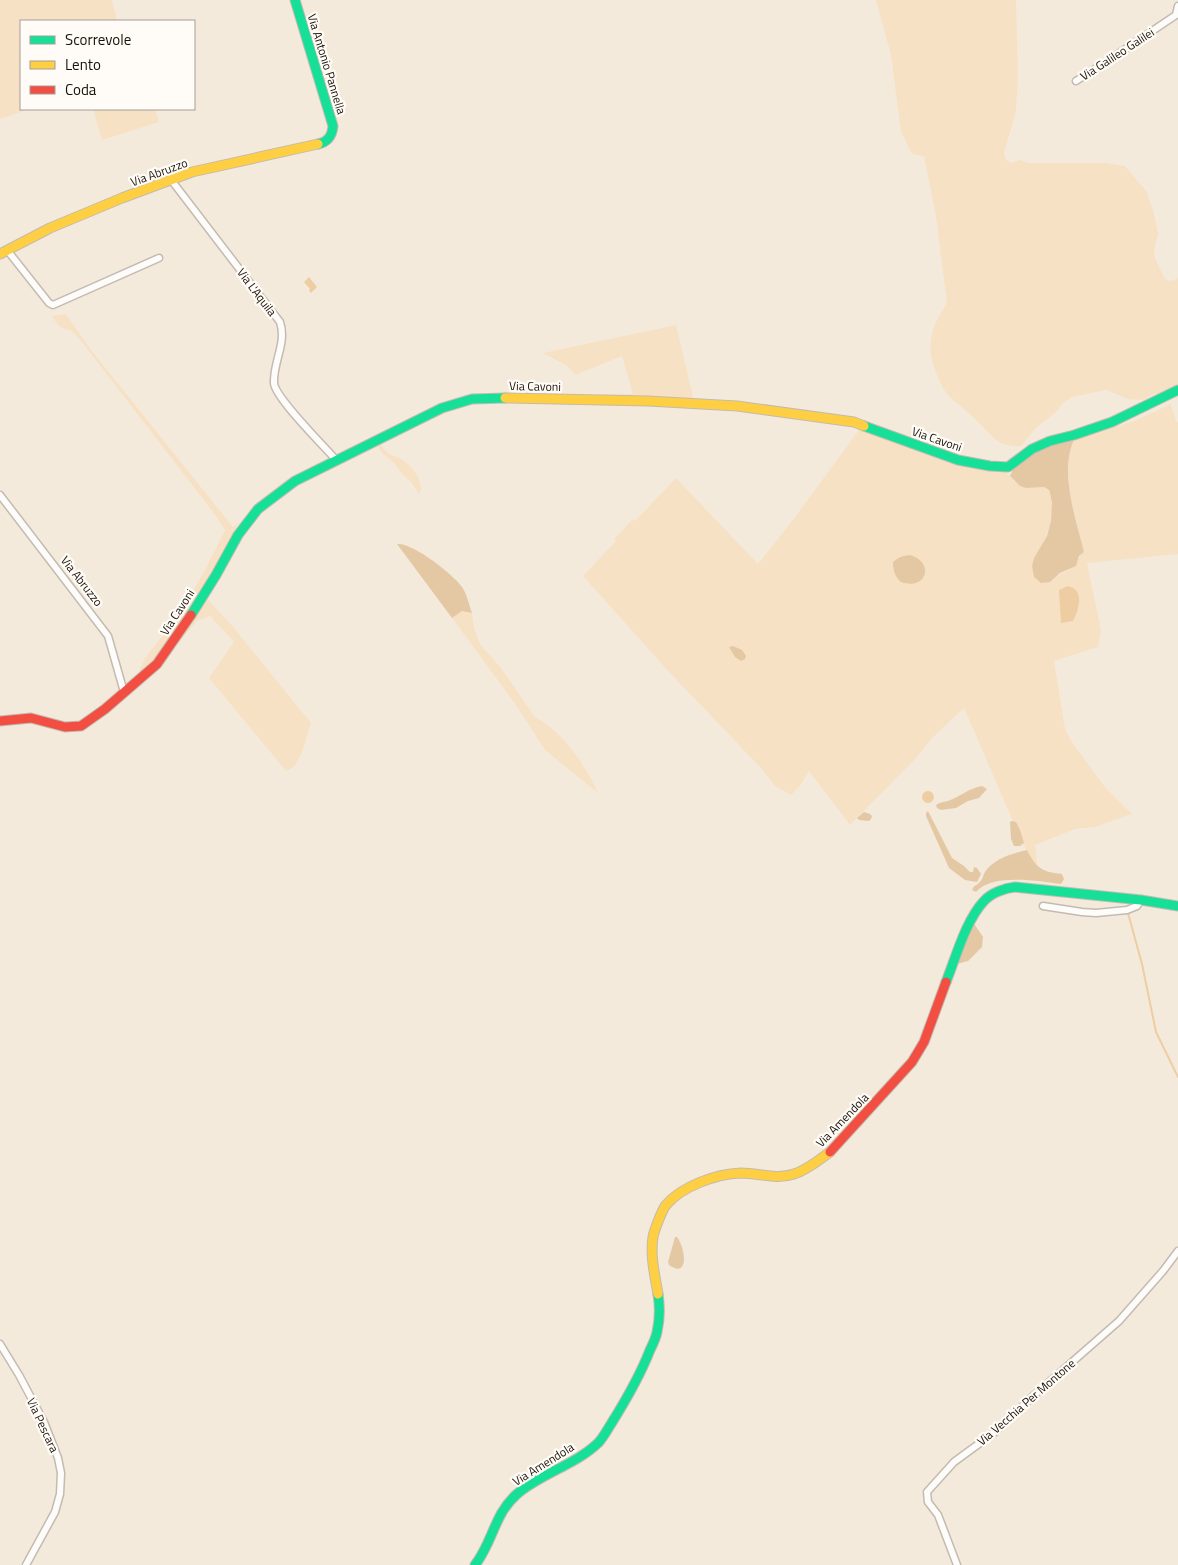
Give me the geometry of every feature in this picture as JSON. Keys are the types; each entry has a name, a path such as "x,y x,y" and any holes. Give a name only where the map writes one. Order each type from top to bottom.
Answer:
{"street":[{"name":"Via Antonio Pannella","path":"295,0 333,126 332,135"},
{"name":"Via Galileo Galilei","path":"1076,80 1176,15 1178,6"},
{"name":"Via Abruzzo","path":"3,252 50,228 192,172 324,143 332,135"},
{"name":"Via L'Aquila","path":"172,180 280,322 283,331 274,384 283,400 337,461"},
{"path":"3,252 49,303 53,305 159,258"},
{"name":"Via Cavoni","path":"0,721 31,718 46,720 65,727 81,726 105,709 157,664 183,628 238,535 258,509 295,481 442,408 472,399 518,398 714,404 806,415 854,422 958,460 990,466 1008,467 1032,449 1050,441 1112,422 1178,390"},
{"name":"Via Abruzzo","path":"0,495 108,636 124,692"},
{"name":"Via Amendola","path":"475,1565 482,1556 492,1530 502,1512 517,1494 538,1480 571,1463 599,1442 624,1404 657,1333 660,1309 652,1259 653,1236 665,1206 687,1188 715,1176 742,1173 772,1177 794,1174 814,1164 830,1152 912,1062 924,1042 965,932 979,907 986,899 1005,888 1015,887 1141,900 1178,906"},
{"path":"1043,906 1096,913 1127,910 1137,906 1141,900"},
{"name":"Via Vecchia Per Montone","path":"957,1565 938,1515 928,1502 927,1492 954,1462 995,1432 1119,1321 1178,1251"},
{"name":"Via Pescara","path":"0,1344 44,1422 58,1458 61,1473 60,1494 55,1512 26,1565"}],"shaded area":[{"path":"0,0 112,0 117,20 20,20 20,110 27,110 0,119"},
{"path":"876,0 1016,0 1018,76 1016,111 1004,153 1006,160 1012,163 1020,160 1029,163 1105,163 1125,166 1146,191 1154,213 1158,234 1154,250 1155,258 1165,279 1171,281 1178,278 1178,385 1164,393 1153,394 1143,400 1128,399 1106,390 1072,397 1035,429 1021,446 1005,445 999,442 946,393 933,365 930,346 933,330 947,303 936,216 924,156 912,154 901,132 891,55"},
{"path":"93,110 155,110 159,122 102,140"},
{"path":"309,277 317,287 311,293 304,282"},
{"path":"66,314 91,350 233,527 239,522 196,600 157,656 139,673 145,659 176,619 189,598 225,530 82,342 72,331 60,327 51,316"},
{"path":"676,325 694,401 614,397 594,394 633,394 622,356 575,375 567,366 543,353"},
{"path":"1171,404 1176,422 1178,422 1178,554 1087,563 1101,630 1098,647 1054,661 1065,729 1072,742 1104,786 1132,814 1095,827 1075,829 1035,845 1038,868 1019,835 964,708 932,738 917,757 850,825 809,771 800,786 791,795 775,786 761,768 669,672 583,576 616,541 614,539 633,519 635,521 676,478 758,564 862,426 936,455 1002,468 1014,481 1026,488 1044,487 1049,490 1052,508 1050,526 1034,558 1052,581 1072,568 1084,552 1068,481 1068,466 1074,440 1137,420"},
{"path":"1070,438 1074,440 1068,466 1068,481 1084,552 1079,556 1076,566 1060,573 1050,582 1041,583 1034,577 1032,566 1034,558 1047,536 1051,521 1052,503 1050,493 1044,487 1026,488 1020,486 1010,476 1020,461 1028,455"},
{"path":"376,442 388,453 403,460 410,466 421,485 419,494 394,463 381,452"},
{"path":"397,544 422,553 457,581 467,596 472,613 462,611 452,618"},
{"path":"910,555 923,563 925,574 917,583 910,584 901,582 897,578 893,562 901,557"},
{"path":"1068,586 1077,591 1079,606 1073,621 1061,623 1059,590"},
{"path":"205,596 234,628 311,723 302,752 294,767 286,771 209,678 234,642 210,616 197,621 179,642 176,639"},
{"path":"462,611 472,613 474,628 480,644 501,668 535,717 564,740 580,760 598,793 545,750 516,705 452,618"},
{"path":"733,646 742,650 746,656 745,659 741,661 735,657 729,647"},
{"path":"982,786 987,789 979,798 968,801 956,808 941,810 937,808 936,805 939,803"},
{"path":"926,791 930,791 934,797 930,803 926,803 922,799 922,795"},
{"path":"928,811 952,858 970,872 973,872 974,867 977,868 981,874 977,882 965,880 949,868 926,816"},
{"path":"864,812 872,816 869,821 857,818"},
{"path":"1010,822 1016,822 1020,830 1024,843 1020,846 1014,846 1011,839"},
{"path":"1027,850 1033,861 1040,868 1062,874 1064,879 1061,884 1029,880 1004,880 983,886 976,892 972,890 981,881 989,867 998,860"},
{"path":"972,924 975,925 983,937 982,947 968,961 957,964"},
{"path":"675,1237 680,1242 684,1255 683,1265 680,1268 669,1265 668,1262"}],"waterway":[{"path":"1128,913 1142,964 1156,1032 1178,1077"}],"traffic: fast":[{"path":"295,0 333,126 329,138 318,144"},
{"path":"864,426 958,460 990,466 1008,467 1032,449 1050,441 1112,422 1178,390"},
{"path":"191,615 238,535 258,509 295,481 442,408 472,399 505,398"},
{"path":"946,982 972,918 987,898 1003,890 1015,887 1141,900 1178,906"},
{"path":"475,1565 486,1547 498,1519 509,1502 537,1480 589,1451 603,1436 632,1388 655,1339 659,1318 658,1294"}],"traffic: slow":[{"path":"0,254 50,228 192,172 318,144"},
{"path":"505,398 648,401 737,406 854,422 864,426"},
{"path":"658,1294 652,1259 653,1237 662,1211 673,1198 700,1182 731,1174 748,1173 774,1176 794,1174 830,1152"}],"traffic: jam":[{"path":"0,721 31,718 65,727 81,726 105,709 157,664 191,615"},
{"path":"830,1152 912,1062 924,1042 946,982"}]}
